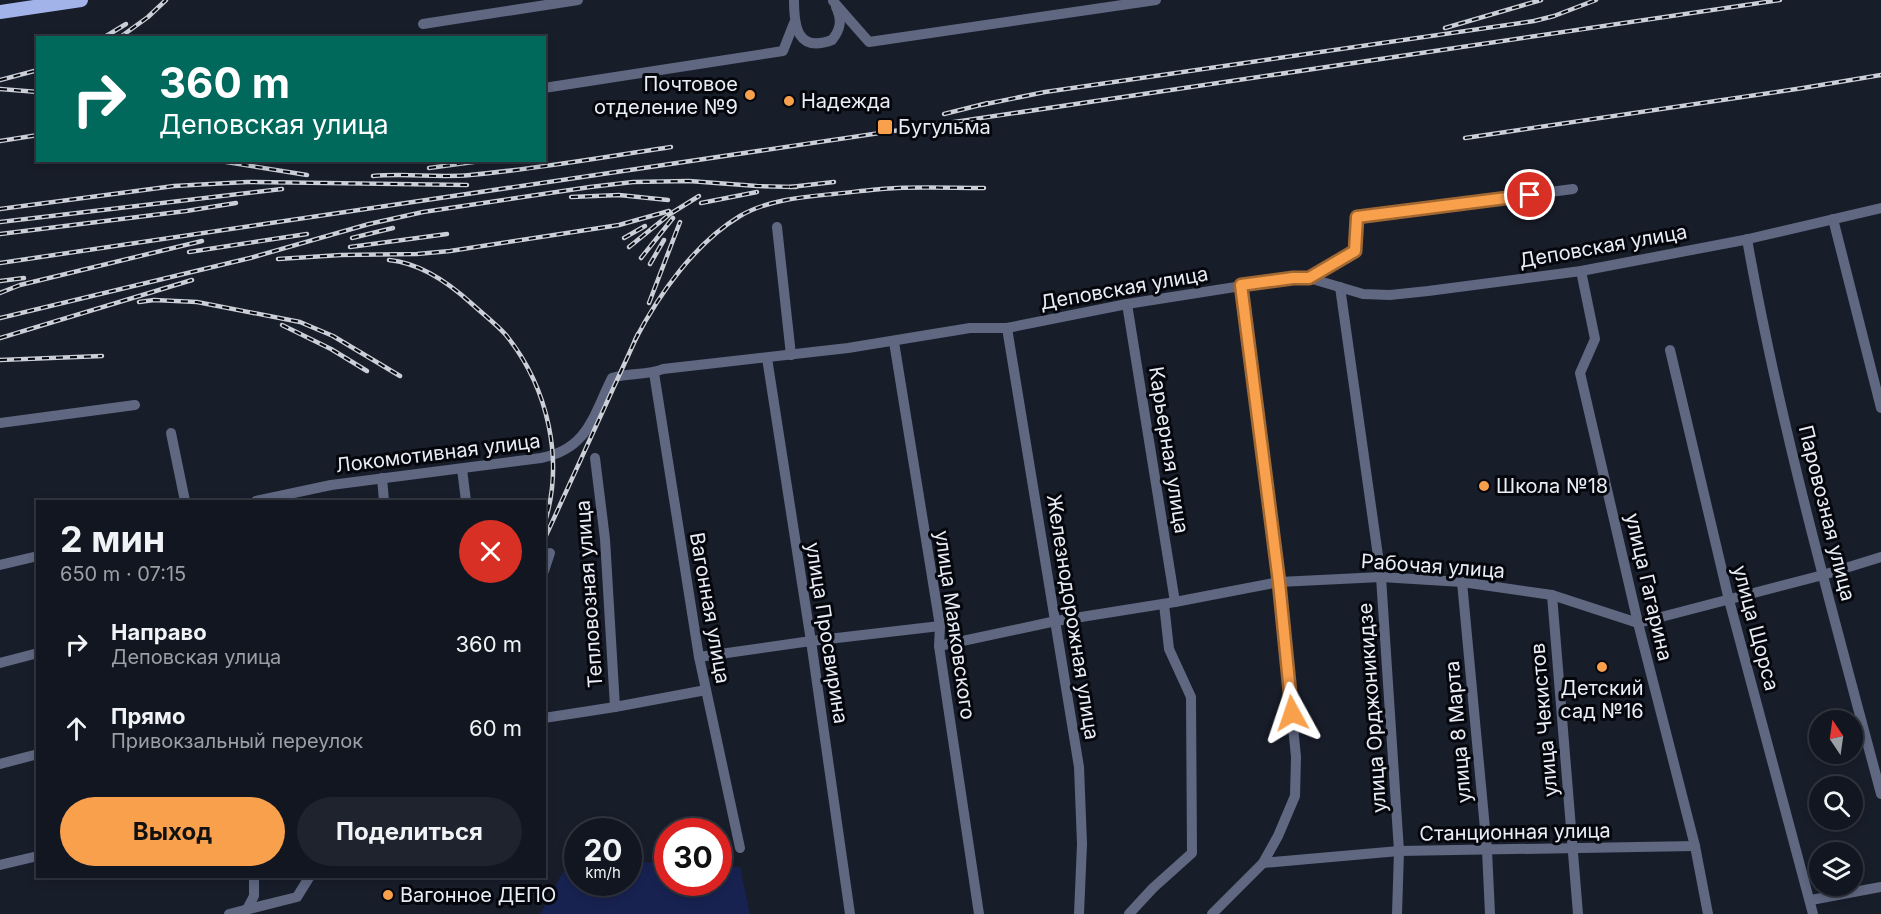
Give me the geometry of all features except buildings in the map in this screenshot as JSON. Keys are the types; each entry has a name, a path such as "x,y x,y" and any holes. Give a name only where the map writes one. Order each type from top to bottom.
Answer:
{"main road":[{"path":"0,12 81,0"}],"street":[{"path":"423,24 578,0"},
{"path":"546,88 783,51 794,23 794,0"},
{"path":"832,1 869,42 1156,0"},
{"path":"794,23 799,33 809,41 822,44 832,40 840,26 839,15 832,1"},
{"path":"1309,278 1355,251 1357,217 1573,189"},
{"name":"Деповская улица","path":"654,373 663,369 894,342 970,328 1006,328 1127,304 1293,278 1309,278 1363,294 1390,295 1581,271 1747,239 1881,208"},
{"path":"1833,219 1881,408"},
{"path":"777,227 791,355"},
{"name":"Паровозная улица","path":"1747,239 1760,318 1823,575 1881,794"},
{"name":"улица Гагарина","path":"1581,271 1596,339 1580,373 1638,623 1695,846 1708,914"},
{"path":"1212,914 1263,863 1278,836 1295,796 1296,757 1279,582 1241,285"},
{"name":"улица Орджоникидзе","path":"1340,287 1381,577 1400,851 1397,914"},
{"name":"Карьерная улица","path":"1127,304 1169,603 1170,649 1191,697 1192,853 1129,914"},
{"name":"Железнодорожная улица","path":"1006,328 1079,767 1082,844 1079,914"},
{"name":"улица Маяковского","path":"894,342 940,626 939,646 979,914"},
{"name":"улица Щорса","path":"1670,350 1729,600 1813,914"},
{"name":"улица Просвирина","path":"767,358 850,914"},
{"name":"Локомотивная улица","path":"264,500 382,478 541,458 566,451 584,435 612,378 619,375 654,373"},
{"name":"Вагонная улица","path":"654,373 699,657 740,848"},
{"path":"0,423 135,405"},
{"path":"171,433 184,500"},
{"name":"Тепловозная улица","path":"595,458 605,539 615,707 706,690"},
{"path":"462,469 466,500"},
{"path":"382,478 384,500"},
{"path":"546,565 550,553"},
{"path":"0,565 36,556"},
{"path":"1638,623 1823,575 1881,557"},
{"name":"Рабочая улица","path":"939,646 1056,621 1279,582 1381,577 1462,582 1552,595 1638,623"},
{"name":"улица 8 Марта","path":"1462,582 1487,850 1490,914"},
{"name":"улица Чекистов","path":"1552,595 1578,914"},
{"path":"699,657 940,626"},
{"path":"0,663 36,654"},
{"path":"546,718 615,707"},
{"path":"0,764 36,755"},
{"name":"Станционная улица","path":"1263,863 1400,851 1695,846"},
{"path":"0,866 36,857"},
{"path":"247,909 254,897 254,878"},
{"path":"228,914 297,897 309,878"},
{"path":"1811,900 1881,887"}],"shaded area":[{"path":"642,862 654,863 654,896 732,896 732,867 740,867 750,914 540,914 564,871 564,896 642,896"}],"railway":[{"path":"122,36 148,17 166,0"},
{"path":"1445,28 1541,0"},
{"path":"981,105 1045,92 1534,21 1596,0"},
{"path":"0,263 1780,0"},
{"path":"106,36 126,24"},
{"path":"0,80 36,71"},
{"path":"1465,138 1881,75"},
{"path":"0,89 36,92"},
{"path":"944,114 988,103"},
{"path":"0,141 36,135"},
{"path":"373,176 470,175 671,147"},
{"path":"226,162 307,175"},
{"path":"429,168 473,162"},
{"path":"0,318 250,258 369,224 423,212 633,182 689,181 796,187"},
{"path":"0,209 174,186 247,182 467,185"},
{"path":"790,187 834,182"},
{"path":"635,340 655,305 693,255 724,227 740,216 762,206 798,198 873,190 984,188"},
{"path":"0,222 282,189"},
{"path":"701,203 757,192"},
{"path":"571,197 619,195 668,200"},
{"path":"629,247 670,214 699,196"},
{"path":"0,234 236,203"},
{"path":"278,259 450,251 619,225 669,211"},
{"path":"641,258 673,218"},
{"path":"649,303 680,222"},
{"path":"624,238 645,226"},
{"path":"352,238 393,228"},
{"path":"189,252 307,234"},
{"path":"350,247 447,234"},
{"path":"650,264 664,240"},
{"path":"0,293 20,285 202,241"},
{"path":"389,260 412,265 434,275 454,289 502,331 521,355 533,378 549,426 553,476 546,517"},
{"path":"0,281 24,278"},
{"path":"0,338 192,280"},
{"path":"139,302 154,300 197,302 300,322 333,336 400,376"},
{"path":"282,325 331,349 367,371"},
{"path":"546,536 638,334"},
{"path":"0,360 102,356"}],"place":[{"name":"Почтовое отделение №9","path":"750,95"},
{"name":"Надежда","path":"789,101"},
{"name":"Бугульма","path":"885,127"},
{"name":"Школа №18","path":"1484,486"},
{"name":"Детский сад №16","path":"1602,667"},
{"name":"Вагонное ДЕПО","path":"388,895"}],"route":[{"path":"1292,713 1279,582 1241,285 1309,278 1355,251 1357,217 1530,195"}]}
